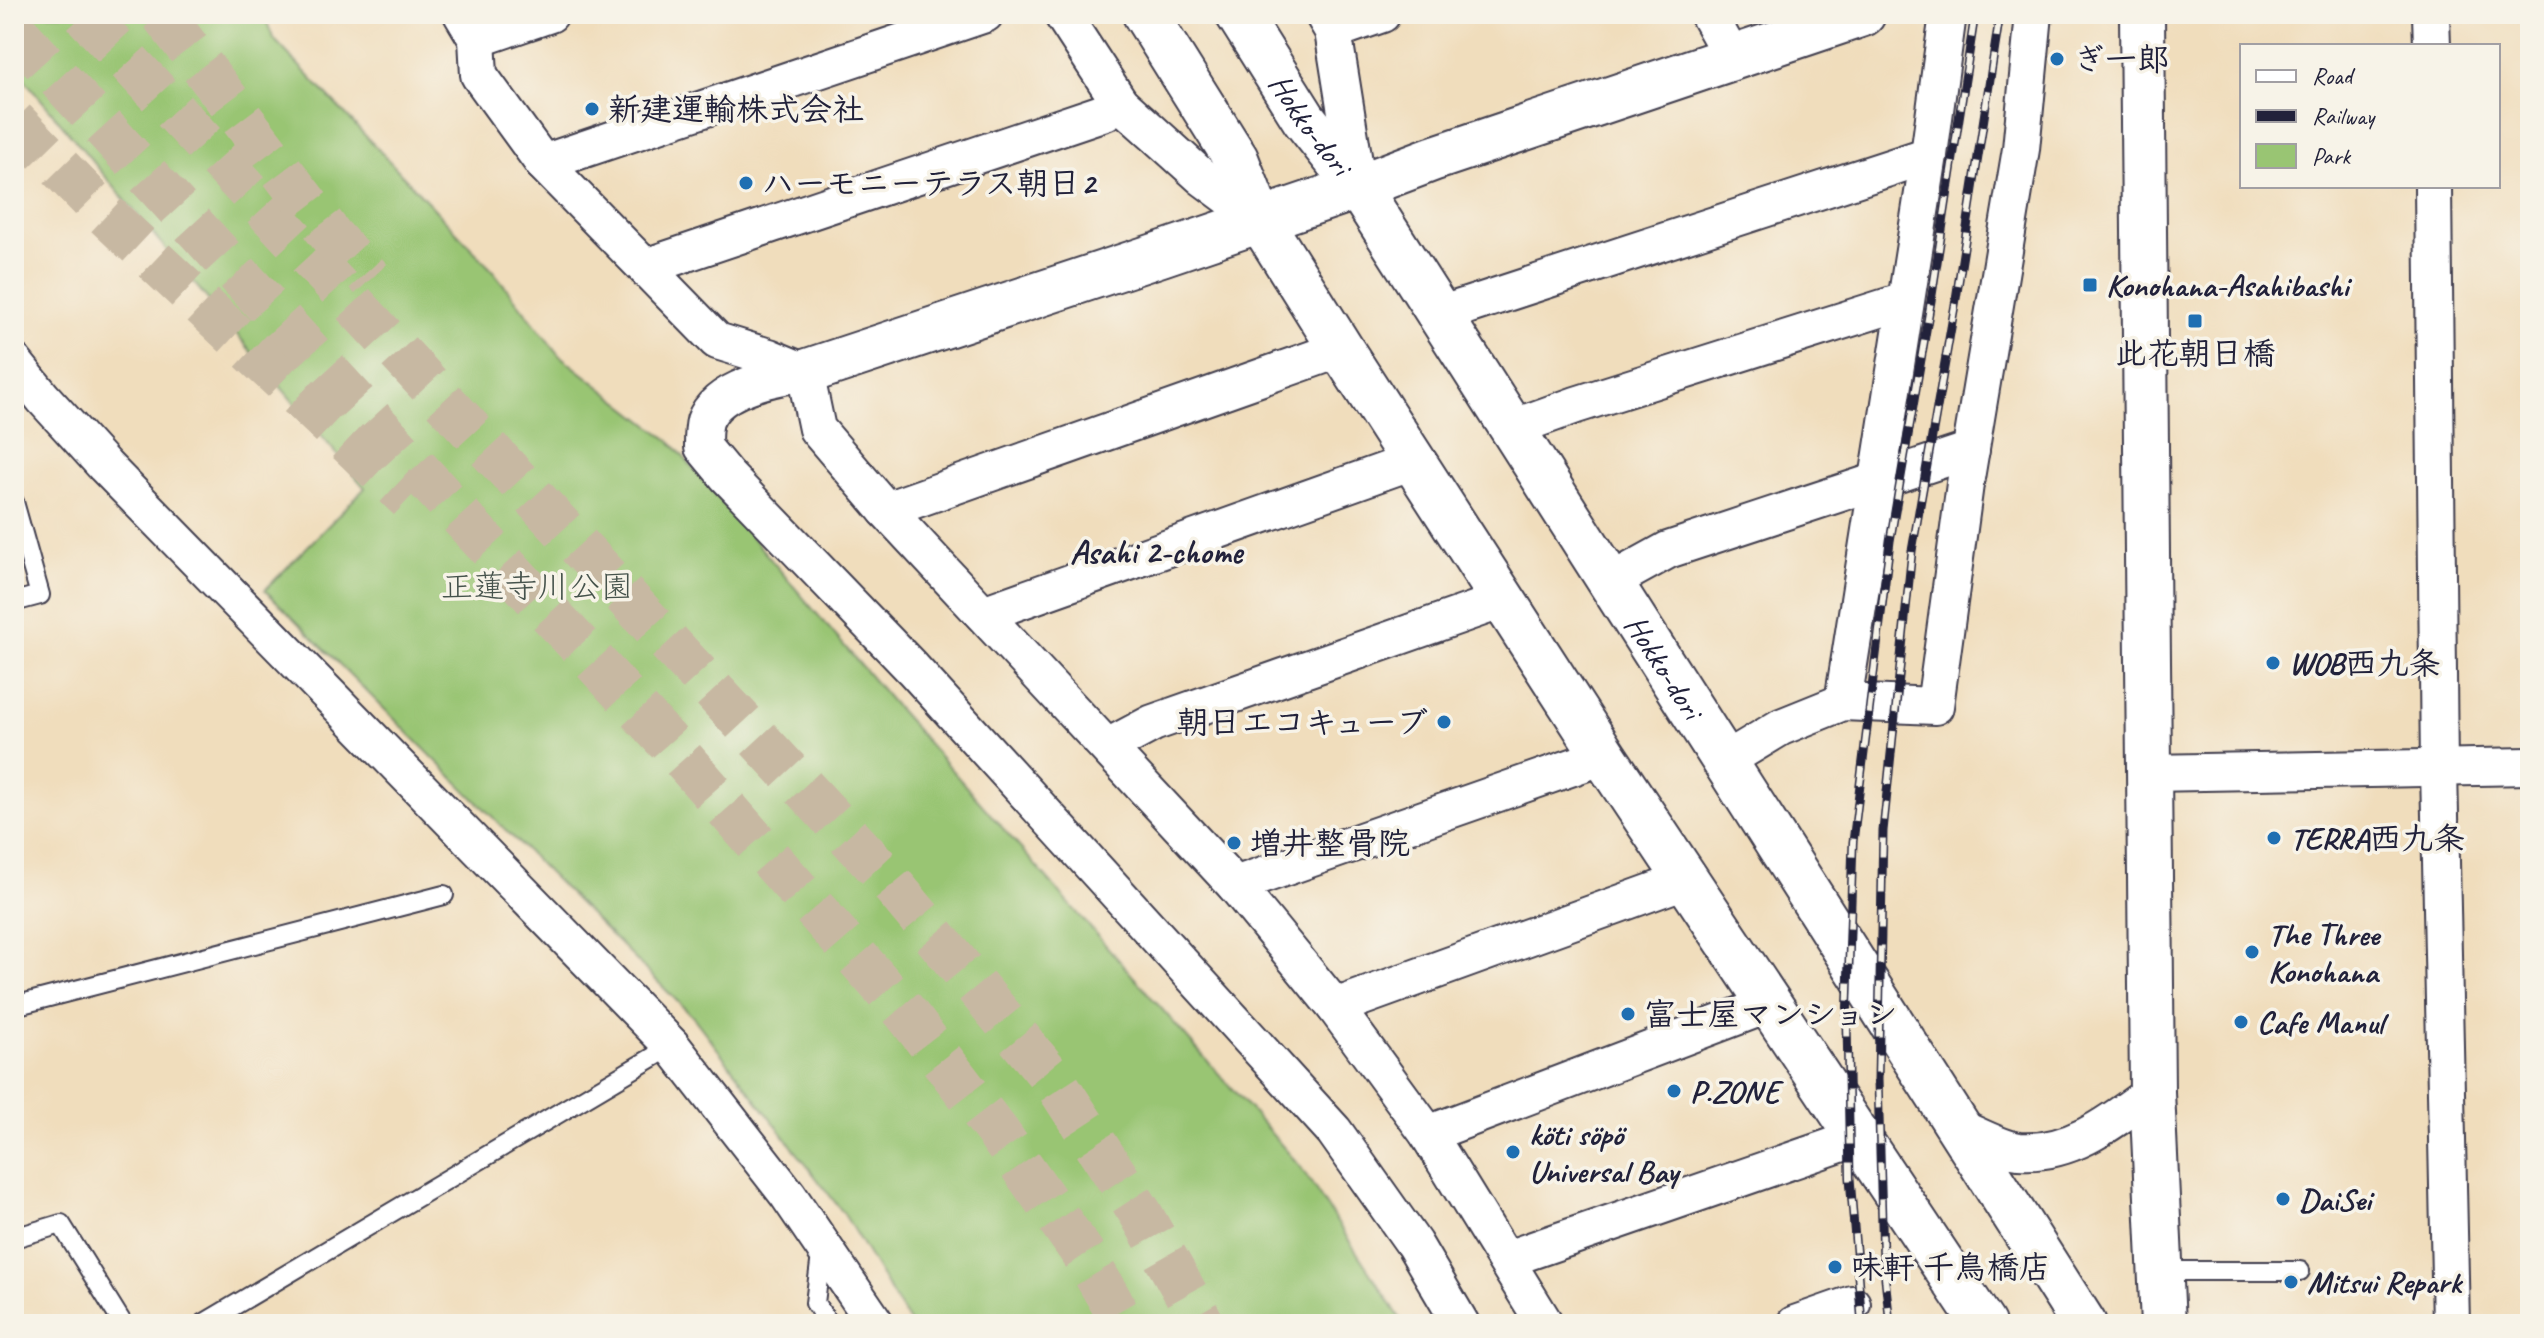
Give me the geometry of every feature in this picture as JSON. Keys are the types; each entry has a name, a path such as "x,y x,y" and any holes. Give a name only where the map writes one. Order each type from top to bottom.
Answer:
{"main road":[{"path":"1145,14 1236,159 1260,220 1341,349 1604,756 1983,1324"},
{"name":"Hokko-dori","path":"1238,14 1304,119 1358,187 2084,1324"},
{"path":"805,372 1863,14"},
{"path":"2142,14 2152,1092 2163,1324"}],"street":[{"path":"550,14 470,26 479,75 543,163 717,341 805,372"},
{"path":"543,163 985,14"},
{"path":"1062,14 1120,103 1202,177 1260,220"},
{"path":"1358,187 1328,22 1382,14"},
{"path":"1708,14 1732,57"},
{"path":"1843,702 1929,155 1948,14"},
{"path":"1723,762 1781,727 1843,702 1935,706 1971,450 2021,149 2034,14"},
{"path":"2431,14 2432,44"},
{"path":"645,267 1105,112 1120,103"},
{"path":"1439,315 1929,155"},
{"path":"2433,188 2439,769 2451,1324"},
{"path":"1512,428 1905,301"},
{"path":"886,510 1341,349"},
{"path":"14,362 105,466 672,1046 788,1195 876,1324"},
{"path":"805,372 817,429 886,510 1235,885 1335,1007 1428,1134 1545,1324"},
{"path":"805,372 770,378 741,388 718,404 705,420 703,447 727,476 913,669 1334,1131 1414,1244 1461,1324"},
{"path":"1610,582 1668,550 1971,450"},
{"path":"983,614 1413,461"},
{"path":"1108,747 1153,723 1503,600"},
{"path":"1235,885 1604,756"},
{"path":"2150,773 2530,766"},
{"path":"1335,1007 1688,879"},
{"path":"1428,1134 1770,1004"},
{"path":"1955,1126 2017,1151 2057,1148 2103,1128 2152,1092"},
{"path":"1507,1259 1860,1137"},
{"path":"1795,1324 1852,1304"}],"lane":[{"path":"14,502 40,595 14,602"},
{"path":"14,1006 444,895"},
{"path":"203,1324 672,1046"},
{"path":"14,1238 61,1224 123,1324"},
{"path":"822,1245 815,1303 829,1324"},
{"path":"2161,1271 2300,1271"}],"green space":[{"name":"正蓮寺川公園","path":"14,14 264,14 273,38 493,271 559,355 671,442 897,708 1300,1166 1404,1324 910,1324 844,1214 693,1017 265,590 365,488 14,67"}],"tunnel":[{"path":"84,14 881,871 1055,1082 1141,1214 1203,1324"},
{"path":"162,14 332,237 371,279"},
{"path":"14,30 667,741 905,1012 999,1134 1084,1255 1124,1324"},
{"path":"14,121 105,214 409,499"}],"railway":[{"path":"1862,1324 1850,1178 1847,1022 1853,842 1890,541 1975,14"},
{"path":"1890,1324 1883,1259 1878,1080 1883,831 1912,551 1956,299 2000,14"}],"place":[{"name":"ぎ一郎","path":"2057,59"},
{"name":"新建運輸株式会社","path":"592,109"},
{"name":"ハーモニーテラス朝日2","path":"746,183"},
{"name":"Konohana-Asahibashi","path":"2090,285"},
{"name":"此花朝日橋","path":"2195,321"},
{"name":"WOB西九条","path":"2273,663"},
{"name":"朝日エコキューブ","path":"1444,722"},
{"name":"TERRA西九条","path":"2274,838"},
{"name":"増井整骨院","path":"1234,843"},
{"name":"The Three Konohana","path":"2252,952"},
{"name":"富士屋マンション","path":"1628,1014"},
{"name":"Cafe Manul","path":"2241,1022"},
{"name":"P.ZONE","path":"1674,1091"},
{"name":"köti söpö Universal Bay","path":"1513,1152"},
{"name":"DaiSei","path":"2283,1199"},
{"name":"味軒 千鳥橋店","path":"1835,1267"},
{"name":"Mitsui Repark","path":"2291,1282"}],"district":[{"name":"Asahi 2-chome","path":"1156,551"}]}
